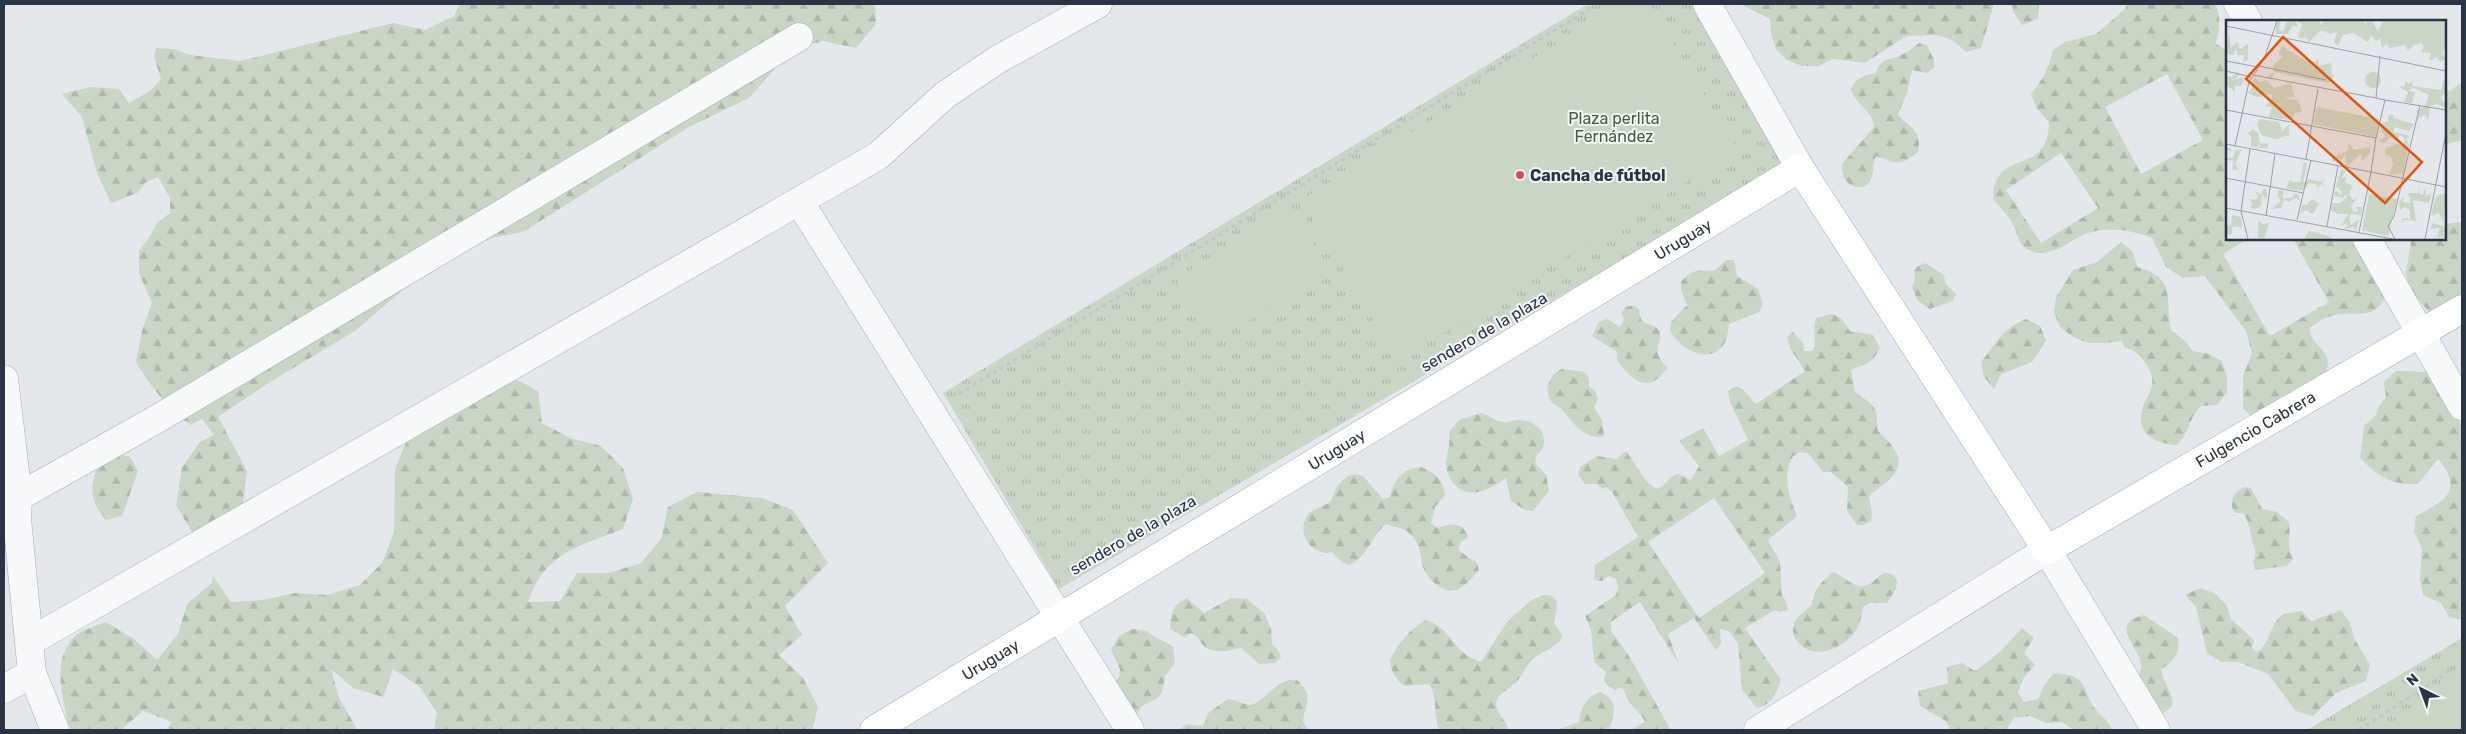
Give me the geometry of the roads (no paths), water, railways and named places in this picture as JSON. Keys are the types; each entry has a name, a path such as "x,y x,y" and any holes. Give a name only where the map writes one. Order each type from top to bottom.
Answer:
{"main road":[{"path":"1800,168 2047,550"},
{"name":"Uruguay","path":"874,730 1800,168"},
{"name":"Fulgencio Cabrera","path":"2047,550 2462,309"}],"street":[{"path":"29,642 878,156 945,95 997,60 1098,4"},
{"path":"1707,4 1800,168"},
{"path":"2238,4 2247,20"},
{"path":"13,514 166,414 799,37"},
{"path":"799,201 1130,730"},
{"path":"2368,240 2462,406"},
{"path":"4,379 13,514 32,673 55,730"},
{"path":"1758,730 2047,550 2156,730"},
{"path":"4,690 32,673"}],"place":[{"name":"Cancha de fútbol","path":"1520,175"}],"park label":[{"name":"Plaza perlita Fernández","path":"1614,127"}]}
